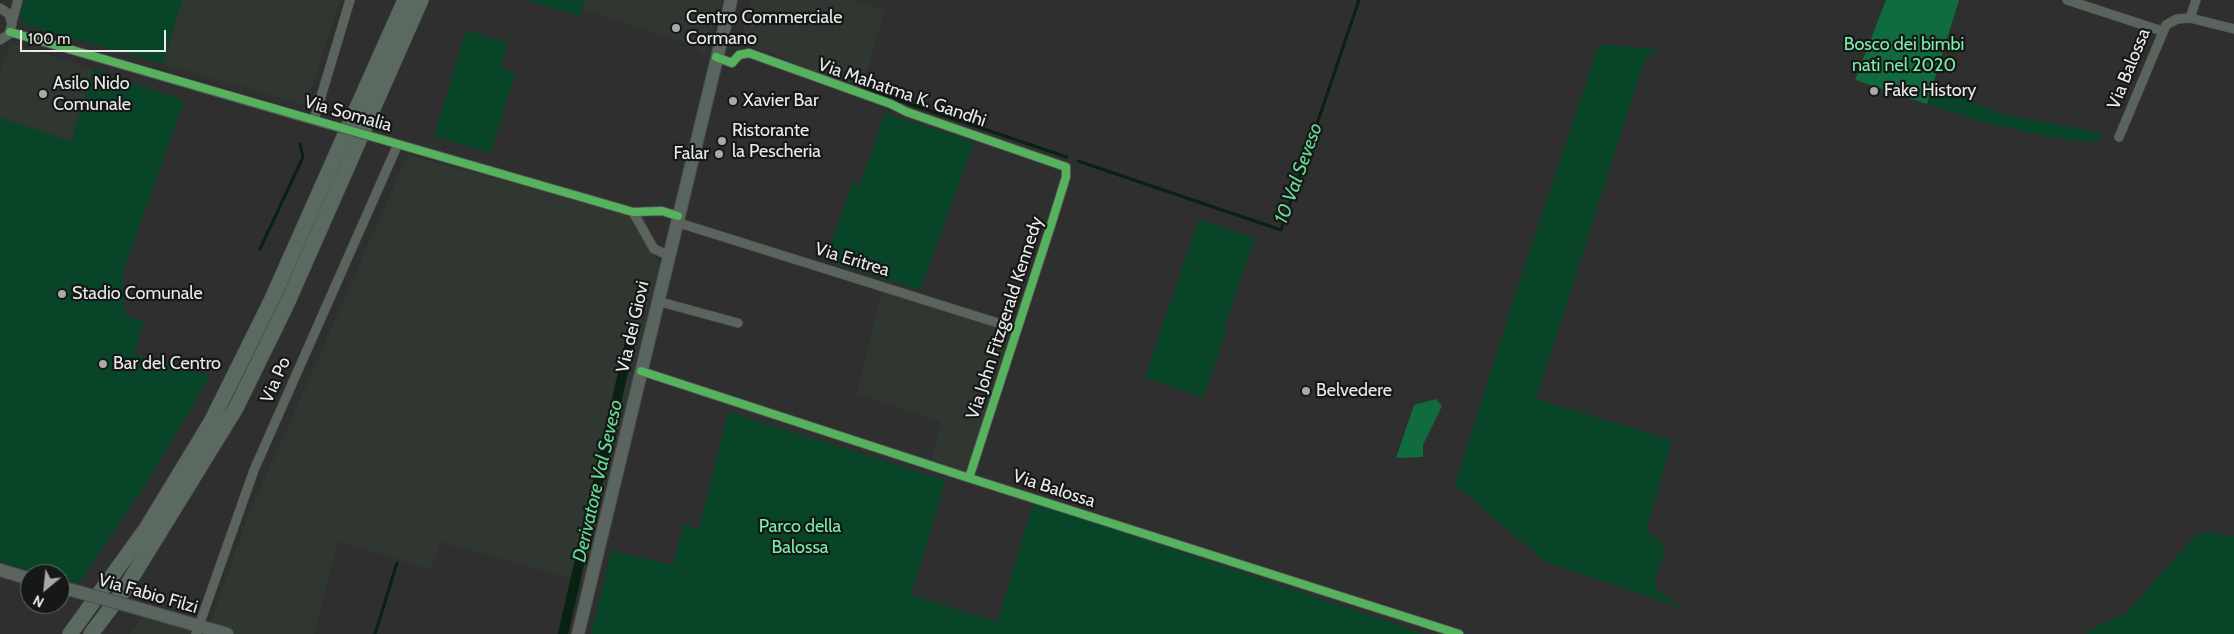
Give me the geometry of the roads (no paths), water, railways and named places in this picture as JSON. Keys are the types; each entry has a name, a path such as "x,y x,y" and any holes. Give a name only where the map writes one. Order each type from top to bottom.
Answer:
{"highway":[{"path":"70,634 146,529 211,422 271,301 405,0"},
{"path":"102,634 124,590 236,408 286,306 422,0"},
{"path":"90,634 124,590"}],"main road":[{"name":"Via dei Giovi","path":"578,634 731,0"},
{"path":"0,570 20,576"},
{"name":"Via Fabio Filzi","path":"70,590 133,608 197,630 227,634"}],"street":[{"path":"0,8 10,5 17,0"},
{"path":"0,46 7,33 17,0"},
{"path":"314,120 350,0"},
{"path":"2067,0 2162,31"},
{"path":"2196,0 2190,18 2234,29"},
{"path":"0,8 9,14 7,33"},
{"name":"Via Balossa","path":"2119,137 2162,31 2173,20 2190,18"},
{"name":"Via Somalia","path":"7,33 632,212 662,211 677,219"},
{"name":"Via Mahatma K. Gandhi","path":"716,57 732,62 739,55 749,53 907,112 1066,167"},
{"name":"Via Po","path":"197,630 254,470 398,144"},
{"name":"Via John Fitzgerald Kennedy","path":"969,478 1066,177 1066,167"},
{"path":"632,212 654,249 668,255"},
{"name":"Via Eritrea","path":"677,219 1017,329"},
{"path":"657,301 738,323"},
{"name":"Via Balossa","path":"642,371 969,478 1459,634"}],"waterway":[{"name":"10 Val Seveso","path":"1078,161 1281,230 1359,0"},
{"name":"10 Val Seveso","path":"862,88 1067,157"},
{"path":"260,249 303,157 300,144"},
{"name":"Derivatore Val Seveso","path":"563,634 633,329"},
{"path":"375,634 397,563"}],"place":[{"name":"Centro Commerciale Cormano","path":"676,28"},
{"name":"Fake History","path":"1874,91"},
{"name":"Asilo Nido Comunale","path":"43,94"},
{"name":"Xavier Bar","path":"733,101"},
{"name":"Ristorante la Pescheria","path":"722,141"},
{"name":"Falar","path":"719,154"},
{"name":"Stadio Comunale","path":"62,294"},
{"name":"Bar del Centro","path":"103,364"},
{"name":"Belvedere","path":"1306,391"}],"park label":[{"name":"Bosco dei bimbi nati nel 2020","path":"1904,55"},
{"name":"Parco della Balossa","path":"800,537"}]}
